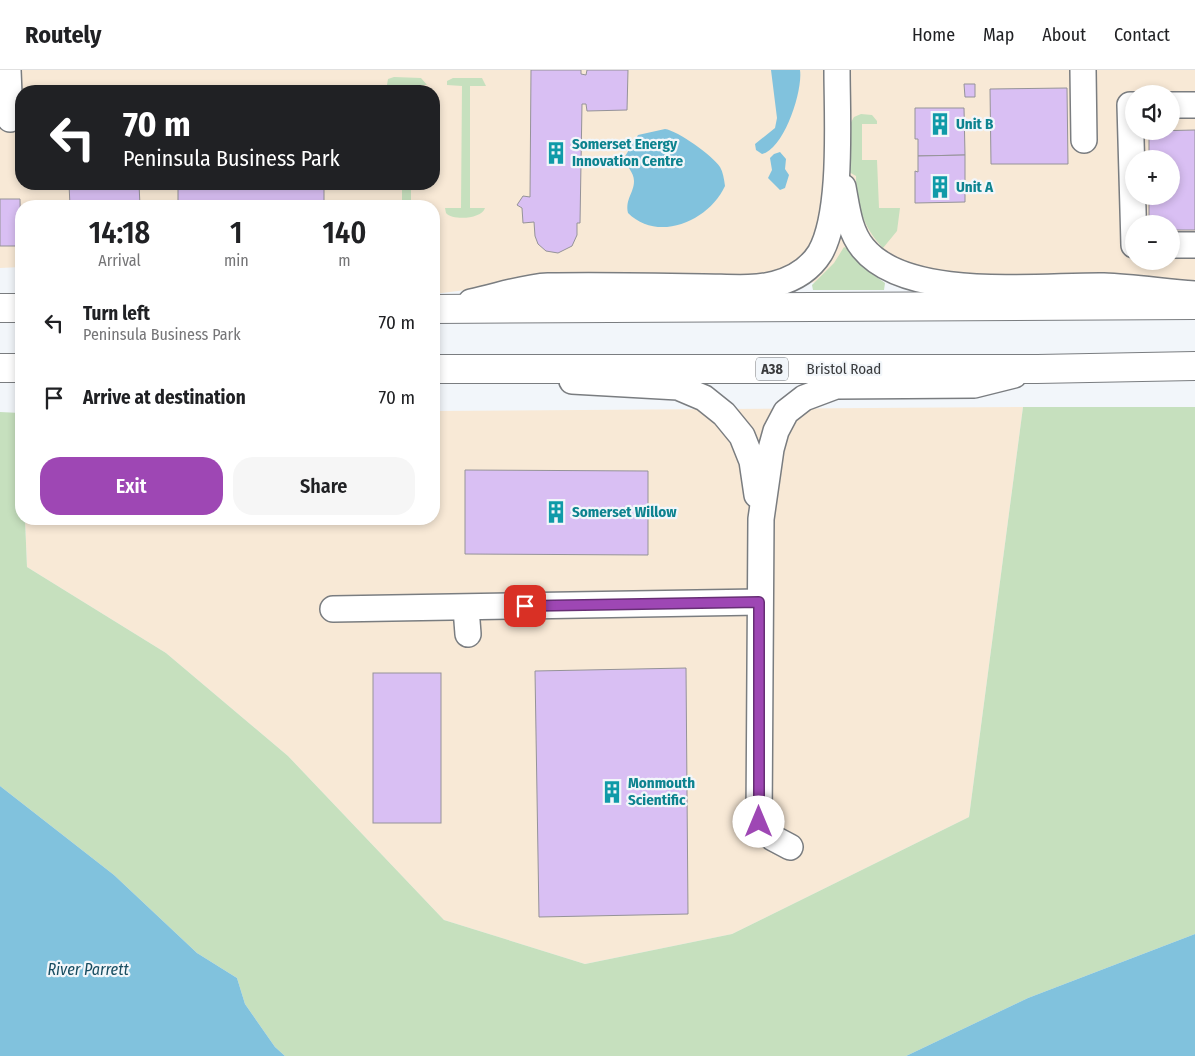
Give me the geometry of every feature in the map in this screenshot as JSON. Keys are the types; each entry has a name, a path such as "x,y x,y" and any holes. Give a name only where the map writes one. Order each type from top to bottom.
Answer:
{"main road":[{"path":"440,309 1195,305"},
{"path":"0,308 15,308"},
{"name":"Bristol Road","path":"440,369 1037,369 1195,366"},
{"path":"0,368 15,368"}],"street":[{"path":"8,70 10,119"},
{"path":"440,308 546,286 735,287 773,285 795,278 813,263 828,235 833,212 837,155 837,70"},
{"path":"1083,70 1084,140"},
{"path":"1180,105 1195,105"},
{"path":"1131,140 1133,215"},
{"path":"837,155 853,232 862,248 891,270 922,281 1009,288 1105,286 1195,294"},
{"path":"1180,245 1195,245"},
{"path":"506,369 565,381 678,387 704,398 724,414 742,436 752,461 762,520"},
{"path":"790,847 773,838 759,822 759,602 762,520 776,431 786,412 804,398 836,386 974,385 1037,369"},
{"path":"333,609 466,608 682,593 759,602"},
{"path":"466,608 468,634"}],"shaded area":[{"path":"0,70 1195,70 1195,280 878,275 801,284 539,281 440,293 440,200 15,200 15,267 0,268"},
{"path":"1023,407 969,817 732,934 585,964 444,920 288,756 166,653 27,567 25,525 440,525 440,411"}],"green space":[{"path":"394,77 421,78 427,85 387,85 388,79"},
{"path":"453,78 482,78 486,86 470,86 470,208 485,208 479,215 467,218 450,216 446,213 445,208 461,208 462,86 447,85 447,81"},
{"path":"861,114 872,115 877,121 877,124 862,124 862,160 877,160 879,208 900,208 897,231 883,248 870,232 862,215 857,196 856,176 849,172 850,124 854,117"},
{"path":"402,190 411,190 411,200 402,200"},
{"path":"844,247 849,249 864,268 885,283 884,290 813,290 812,285 834,263"},
{"path":"1023,407 1195,407 1195,934 1028,998 906,1056 285,1056 275,1047 245,1004 237,978 197,953 114,875 0,786 0,412 15,413 15,525 25,525 27,567 166,653 288,756 444,920 585,964 732,934 969,817"}],"water":[{"path":"771,70 800,70 800,79 795,104 784,131 778,142 770,150 762,154 756,150 755,144 775,128 777,118"},
{"path":"665,129 686,139 710,156 721,169 725,186 707,209 695,218 682,224 668,227 640,222 628,213 627,208 634,181 624,158 638,135"},
{"path":"780,152 786,159 785,169 789,175 785,188 780,190 768,178 772,170 770,158"},
{"name":"River Parrett","path":"0,786 114,875 197,953 237,978 245,1004 275,1047 285,1056 0,1056"},
{"path":"1195,934 1195,1056 906,1056 1028,998"}],"building":[{"name":"Somerset Energy Innovation Centre","path":"531,70 581,70 581,74 586,75 587,70 628,70 627,110 587,111 586,104 582,104 580,223 577,223 577,235 572,246 558,253 546,251 538,244 535,236 534,222 523,223 522,208 517,205 523,196 530,197"},
{"path":"964,84 975,84 975,97 965,97"},
{"path":"1067,88 1068,164 991,164 990,89"},
{"name":"Unit B","path":"915,108 964,108 965,155 918,156 918,139 915,139"},
{"path":"1180,130 1195,130 1195,230 1180,230 1180,215 1149,215 1149,205 1180,205 1180,150 1149,150 1149,140 1180,140"},
{"name":"Unit A","path":"965,155 965,202 915,203 915,171 918,172 918,156"},
{"path":"69,190 139,190 140,200 70,200"},
{"path":"178,190 324,190 324,200 178,200"},
{"path":"0,199 20,199 15,200 15,246 0,246"},
{"name":"Somerset Willow","path":"465,470 648,471 648,555 465,554"},
{"name":"Monmouth Scientific","path":"686,668 688,914 539,917 535,671"},
{"path":"373,673 441,673 441,823 373,823"}],"place":[{"name":"Unit B","path":"940,124"},
{"name":"Somerset Energy Innovation Centre","path":"556,153"},
{"name":"Unit A","path":"940,187"},
{"name":"Somerset Willow","path":"556,512"},
{"name":"Monmouth Scientific","path":"612,792"}],"route":[{"path":"525,606 759,602 759,822"}]}
